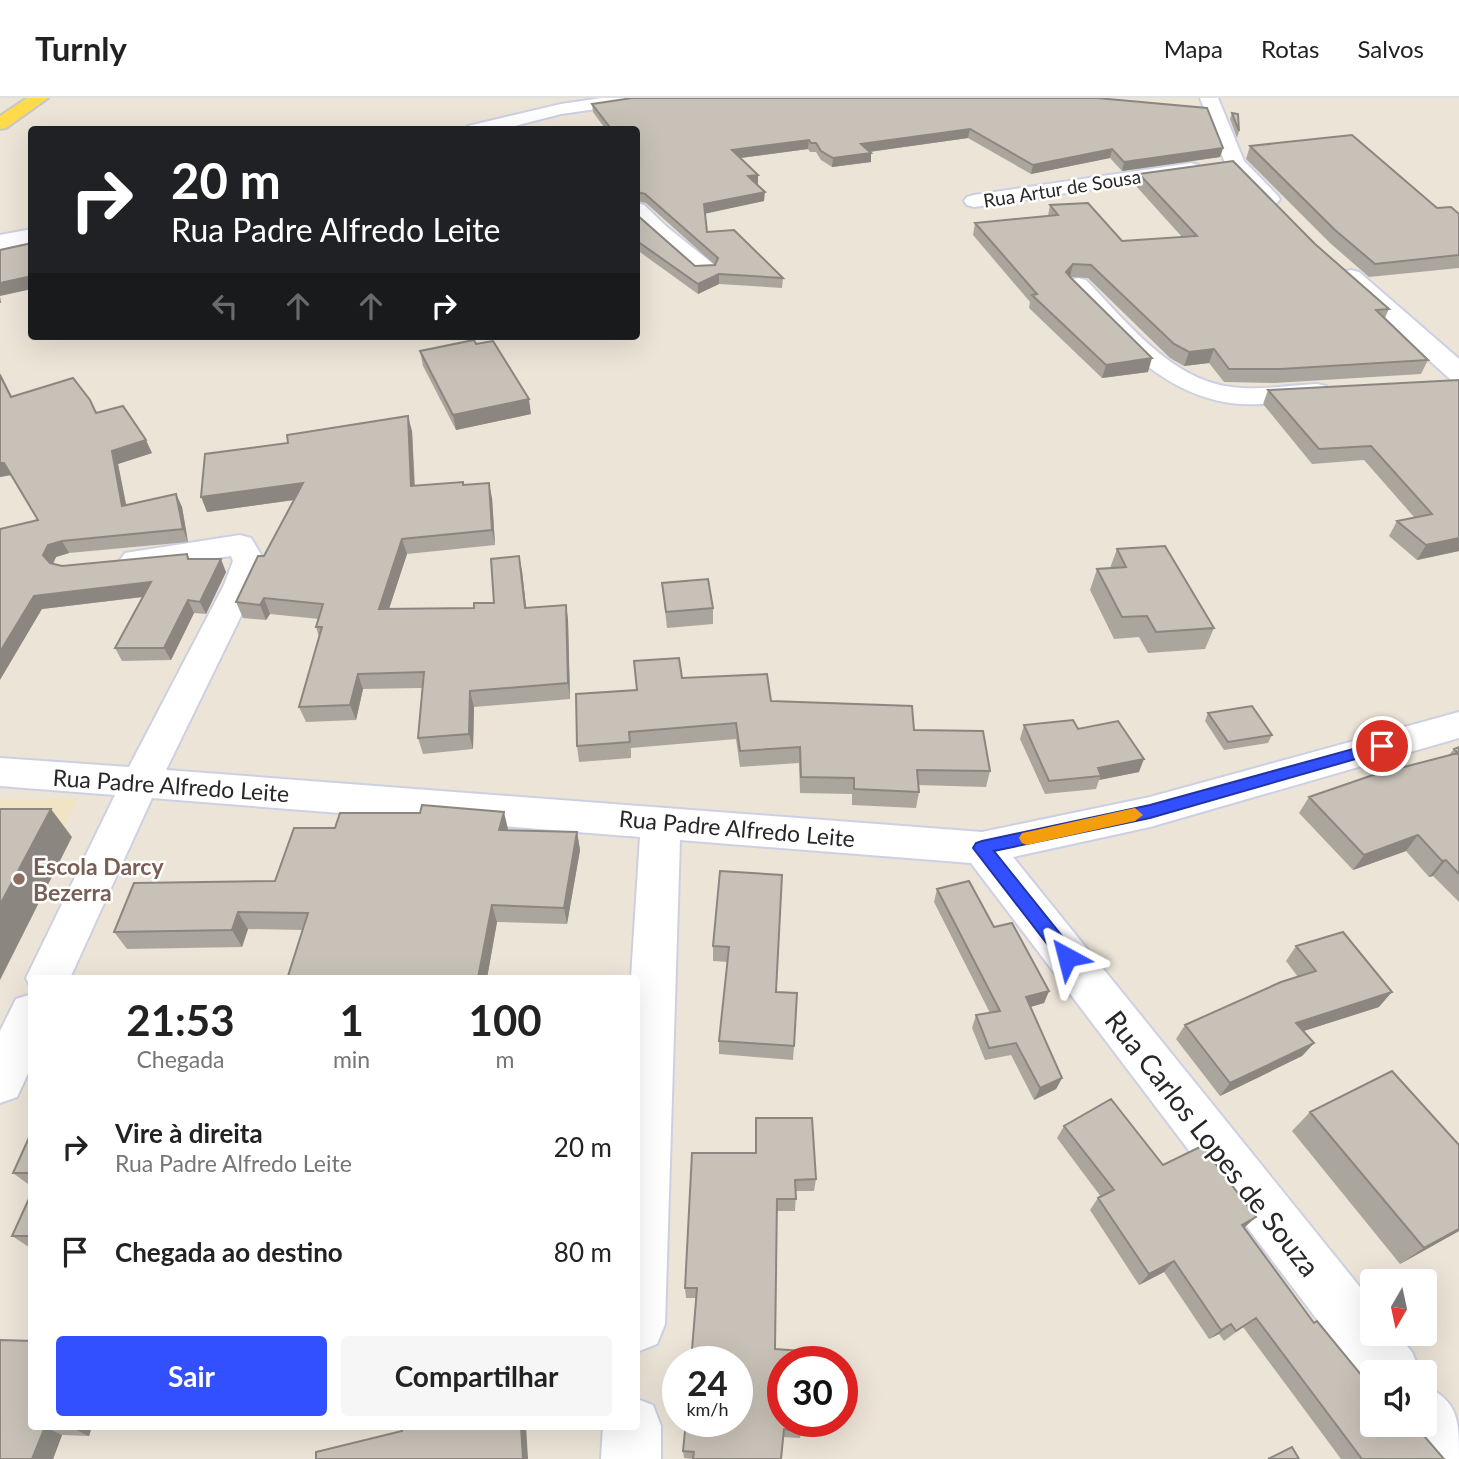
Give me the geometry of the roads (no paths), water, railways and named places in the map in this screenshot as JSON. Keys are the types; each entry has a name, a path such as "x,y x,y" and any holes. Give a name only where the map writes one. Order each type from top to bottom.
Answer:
{"main road":[{"path":"0,124 38,98"}],"street":[{"path":"488,126 557,104 639,98"},
{"path":"1209,98 1234,163 1282,211"},
{"path":"557,104 573,126"},
{"name":"Rua Artur de Sousa","path":"974,201 1234,163"},
{"path":"640,212 659,232 705,270"},
{"path":"0,243 28,236"},
{"path":"1330,259 1459,373"},
{"path":"1078,285 1159,365 1191,384 1232,395 1341,390"},
{"path":"1433,384 1459,382"},
{"path":"49,975 140,783 240,585 249,561 240,545 194,554 108,562"},
{"name":"Rua Padre Alfredo Leite","path":"0,772 982,848 1150,811 1459,724"},
{"path":"640,1261 661,822"},
{"name":"Rua Carlos Lopes de Souza","path":"982,848 1383,1360"},
{"path":"0,1081 28,1022"},
{"path":"631,1459 632,1430"},
{"path":"1437,1430 1459,1458"}],"place":[{"name":"Escola Darcy Bezerra","path":"19,879"}]}
